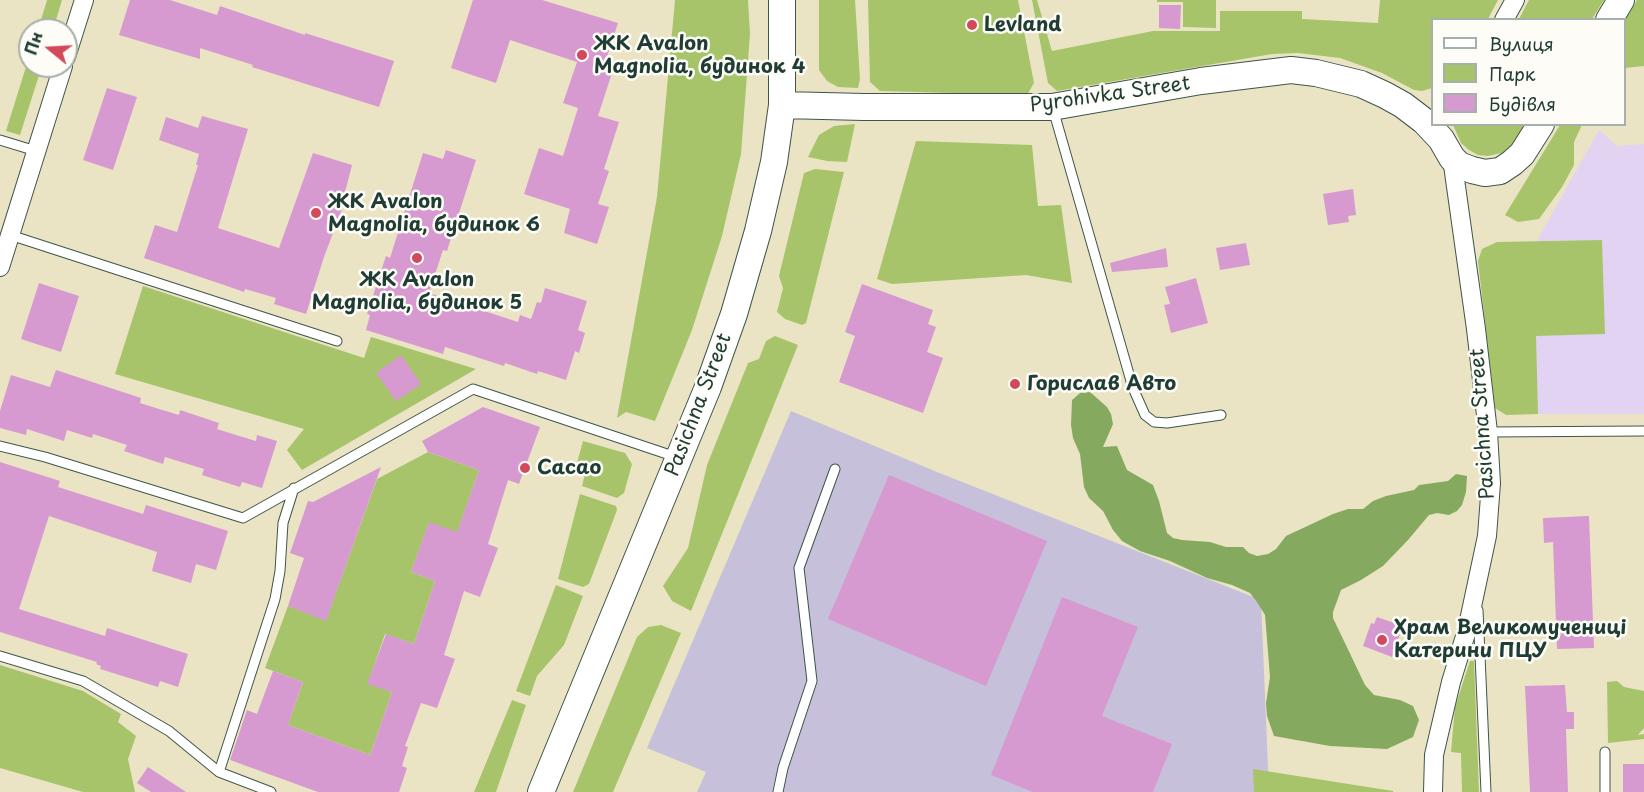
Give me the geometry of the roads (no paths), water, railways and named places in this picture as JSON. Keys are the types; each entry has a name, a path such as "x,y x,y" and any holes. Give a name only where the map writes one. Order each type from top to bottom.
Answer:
{"street":[{"path":"78,19 84,0"},
{"name":"Pasichna Street","path":"541,792 708,387 734,314 758,231 774,162 782,105 782,0"},
{"path":"1505,18 1515,0"},
{"path":"1610,18 1621,0"},
{"name":"Pyrohivka Street","path":"782,105 1052,107 1201,81 1291,70 1316,73 1361,84 1428,118"},
{"path":"0,267 59,78"},
{"name":"Pyrohivka Street","path":"1433,126 1452,158 1472,171 1485,173 1500,171 1522,154 1540,126"},
{"name":"Pasichna Street","path":"1434,792 1434,755 1477,586 1487,536 1491,483 1488,432 1476,329 1452,158"}],"lane":[{"path":"1052,107 1133,388 1145,415 1154,422 1167,423 1221,415"},
{"path":"0,140 36,151"},
{"path":"10,235 337,341"},
{"path":"0,446 45,457 243,518 473,389 679,458"},
{"path":"1488,432 1644,431"},
{"path":"778,792 783,768 812,681 799,568 835,469"},
{"path":"219,772 275,599 280,571 283,524 294,488"},
{"path":"1477,586 1485,792"},
{"path":"0,656 83,681 169,731 219,772 271,792"},
{"path":"1605,752 1605,792"}],"place":[{"name":"Levland","path":"972,25"},
{"name":"ЖК Avalon Magnolia, будинок 4","path":"582,55"},
{"name":"ЖК Avalon Magnolia, будинок 6","path":"316,213"},
{"name":"ЖК Avalon Magnolia, будинок 5","path":"417,258"},
{"name":"Горислав Авто","path":"1015,384"},
{"name":"Cacao","path":"525,468"},
{"name":"Храм Великомучениці Катерини ПЦУ","path":"1382,640"}]}
